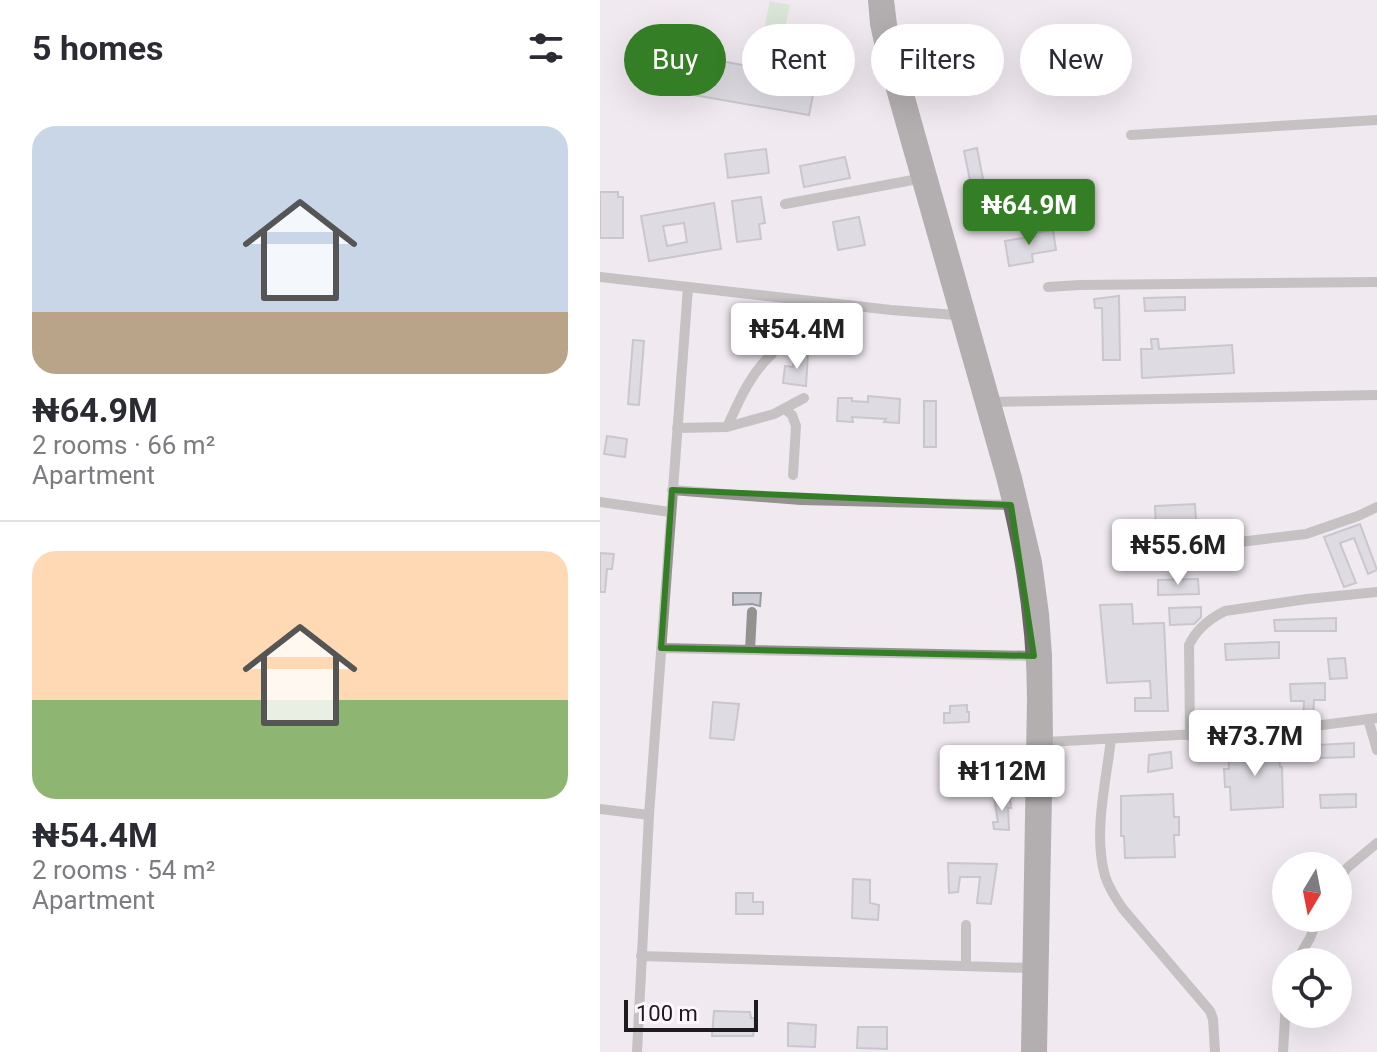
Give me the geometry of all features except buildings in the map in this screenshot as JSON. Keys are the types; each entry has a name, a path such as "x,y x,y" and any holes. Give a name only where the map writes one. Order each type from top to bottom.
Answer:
{"main road":[{"path":"875,0 885,61 956,315 1026,519 1035,562 1045,656 1046,742 1040,1052"},
{"path":"887,0 892,41 987,402 1025,575 1034,656 1028,1052"}],"street":[{"path":"1131,135 1377,120"},
{"path":"785,204 918,179"},
{"path":"600,277 956,315"},
{"path":"1048,287 1377,282"},
{"path":"637,1052 649,815 688,287"},
{"path":"727,427 746,387 772,354"},
{"path":"987,402 1377,395"},
{"path":"677,428 727,427 774,414 804,398"},
{"path":"785,409 792,415 796,426 793,475"},
{"path":"672,490 801,500 1011,505"},
{"path":"600,502 670,512"},
{"path":"1198,547 1306,534 1377,507"},
{"path":"1190,736 1189,645 1194,634 1213,617 1225,611 1377,592"},
{"path":"750,650 752,612"},
{"path":"661,648 1034,656"},
{"path":"1046,742 1291,729 1372,719 1377,750"},
{"path":"1111,739 1101,834 1105,876 1123,909 1210,1011 1215,1052"},
{"path":"600,809 649,815"},
{"path":"1352,864 1377,843"},
{"path":"966,925 966,966"},
{"path":"641,956 1029,968"},
{"path":"1283,1052 1284,1028"}],"highlighted area":[{"path":"672,490 1011,505 1034,656 661,648"}],"green space":[{"path":"770,1 790,5 786,24 765,24"}]}
